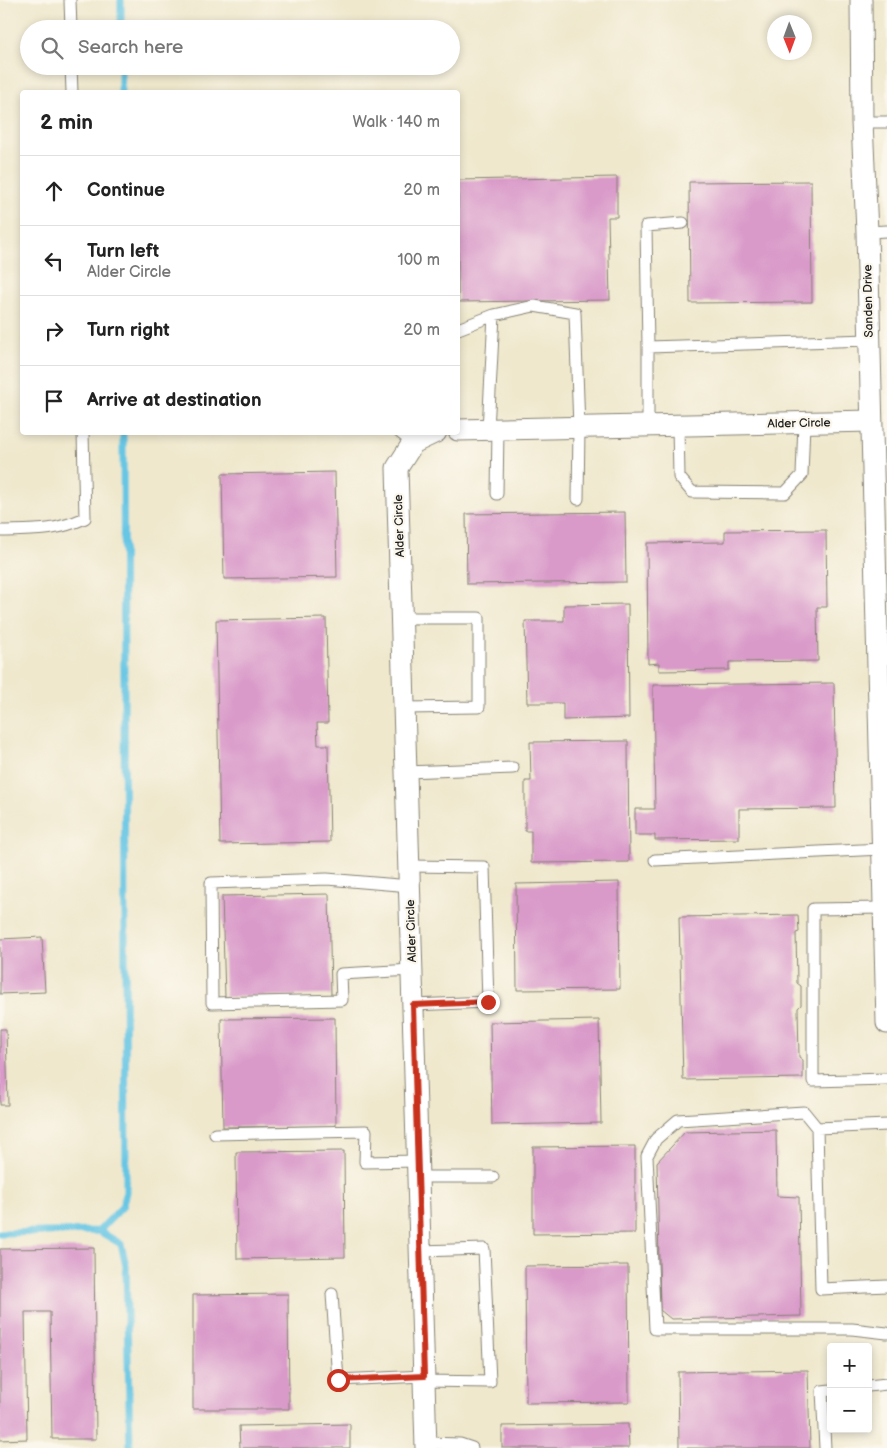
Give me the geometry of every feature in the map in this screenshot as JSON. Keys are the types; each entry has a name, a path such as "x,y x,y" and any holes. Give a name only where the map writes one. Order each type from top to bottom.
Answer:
{"street":[{"name":"Sanden Drive","path":"861,0 862,122 877,232 869,340 871,421 881,552 883,689 882,849 885,884 887,1023"},
{"name":"Alder Circle","path":"460,430 871,421"},
{"name":"Alder Circle","path":"421,435 406,438 397,468 426,1446"}],"lane":[{"path":"70,0 71,20"},
{"path":"71,75 72,90"},
{"path":"862,122 887,122"},
{"path":"648,426 646,226 683,223"},
{"path":"460,328 494,315 534,306 575,313 579,428 578,499"},
{"path":"494,315 493,429 497,494"},
{"path":"648,347 869,340"},
{"path":"678,425 679,477 692,492 785,493 802,475 804,423"},
{"path":"0,531 50,530 61,528 85,518 83,435"},
{"path":"402,618 479,618 479,707 404,708"},
{"path":"406,772 513,768"},
{"path":"655,860 882,849"},
{"path":"412,970 341,974 342,1000 212,1003 211,882 409,876 484,867 488,1002 413,1005"},
{"path":"884,908 812,909 813,1081 887,1079"},
{"path":"887,1286 821,1289 817,1128 804,1112 678,1120 656,1140 647,1156 655,1329 852,1330 887,1333"},
{"path":"817,1128 887,1125"},
{"path":"215,1134 366,1131 365,1162 493,1177"},
{"path":"332,1294 338,1380 424,1379 490,1382 484,1250 421,1251"},
{"path":"872,1386 887,1384"},
{"path":"825,1448 822,1391 827,1390"},
{"path":"426,1446 460,1444 472,1448"}],"building":[{"path":"617,177 617,217 608,217 610,300 460,302 460,180"},
{"path":"811,181 812,302 690,303 689,182"},
{"path":"335,472 337,577 224,579 222,474"},
{"path":"625,512 626,582 467,584 466,514"},
{"path":"826,530 827,607 817,607 818,661 729,662 729,670 659,671 659,663 648,664 647,543 725,542 725,531"},
{"path":"628,604 629,718 563,720 563,703 527,703 525,621 564,621 564,605"},
{"path":"326,618 328,723 317,723 318,745 328,745 330,842 220,844 216,620"},
{"path":"834,683 836,808 739,809 739,839 655,840 655,835 635,835 635,809 655,809 653,685"},
{"path":"628,741 629,862 531,863 531,831 525,831 525,781 531,781 530,742"},
{"path":"619,882 620,989 517,990 516,884"},
{"path":"329,894 331,995 225,997 222,896"},
{"path":"798,915 799,932 796,933 797,983 801,986 801,1005 798,1008 799,1057 803,1060 803,1078 683,1080 679,917"},
{"path":"42,937 45,992 0,994 0,939"},
{"path":"335,1018 336,1126 223,1127 221,1019"},
{"path":"599,1020 601,1123 492,1125 490,1022"},
{"path":"0,1029 6,1029 8,1105 0,1105"},
{"path":"776,1130 777,1196 799,1197 801,1316 671,1319 660,1310 657,1162 685,1132"},
{"path":"635,1146 635,1233 533,1234 533,1147"},
{"path":"344,1151 345,1257 237,1259 236,1152"},
{"path":"94,1248 96,1439 52,1439 50,1312 25,1312 27,1439 0,1440 0,1249"},
{"path":"628,1265 629,1402 526,1403 525,1266"},
{"path":"288,1294 289,1409 193,1409 193,1295"},
{"path":"808,1370 810,1448 679,1448 678,1372"},
{"path":"350,1424 350,1448 240,1448 239,1426"},
{"path":"628,1424 629,1448 502,1448 502,1426"}],"waterway":[{"path":"121,0 121,20"},
{"path":"121,75 121,90"},
{"path":"99,1231 122,1207 126,1192 123,435"},
{"path":"0,1233 99,1231 121,1244 126,1266 130,1448"}],"route":[{"path":"338,1380 424,1376 413,1005 488,1002"}]}
